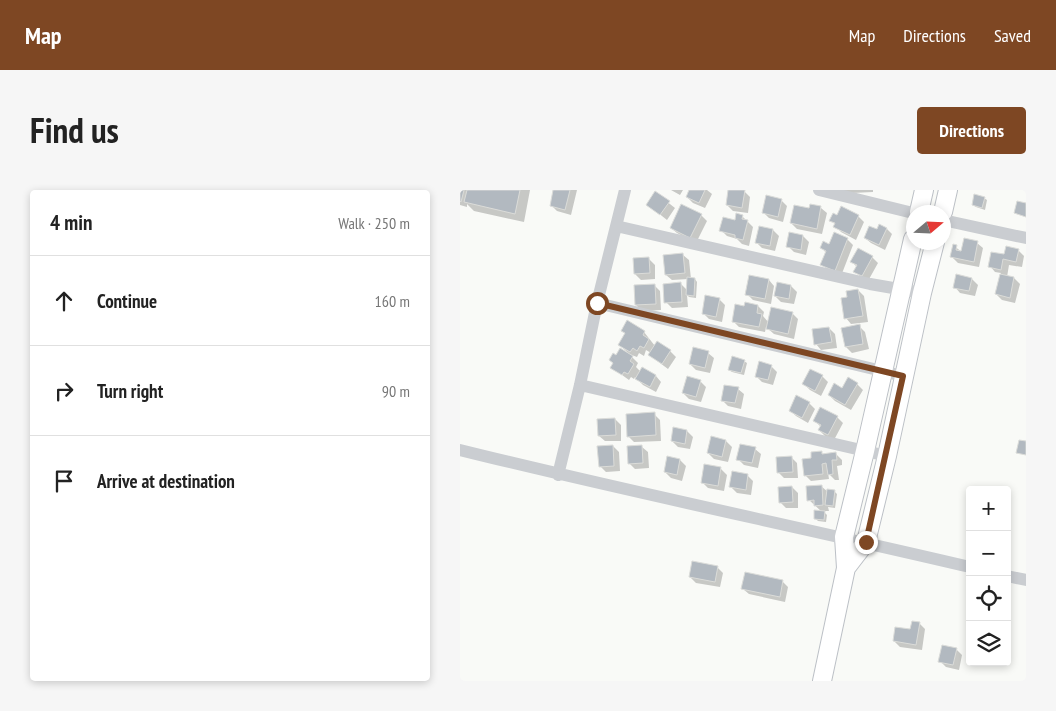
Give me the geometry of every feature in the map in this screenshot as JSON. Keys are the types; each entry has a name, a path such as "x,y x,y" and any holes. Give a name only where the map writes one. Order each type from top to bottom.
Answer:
{"street":[{"path":"558,475 625,190"},
{"path":"819,190 906,210"},
{"path":"921,205 924,190"},
{"path":"945,205 948,190"},
{"path":"951,222 1026,238"},
{"path":"616,226 870,284 922,293"},
{"path":"822,681 846,568 844,537 911,250"},
{"path":"846,568 866,542 933,250"},
{"path":"597,303 903,376"},
{"path":"580,385 886,456"},
{"path":"460,450 558,475 844,537 966,566"},
{"path":"1011,577 1026,580"}],"building":[{"path":"460,190 464,190 461,202 460,201"},
{"path":"467,190 520,190 515,214 464,202"},
{"path":"553,190 570,190 565,210 550,206"},
{"path":"689,190 705,190 699,203 686,197"},
{"path":"728,190 745,190 742,208 726,205"},
{"path":"655,191 670,201 660,215 646,205"},
{"path":"974,194 985,197 982,208 972,205"},
{"path":"766,195 782,199 778,217 762,213"},
{"path":"1017,201 1026,203 1026,217 1014,213"},
{"path":"681,204 702,214 690,238 670,228"},
{"path":"810,204 821,206 817,229 790,223 794,205 809,208"},
{"path":"841,206 859,215 850,235 833,227 835,223 829,221 833,213 837,215"},
{"path":"736,213 743,215 742,219 748,220 743,240 735,238 735,235 719,231 723,217 735,220"},
{"path":"879,224 887,228 879,245 864,238 869,226 877,229"},
{"path":"759,226 773,229 770,246 755,243"},
{"path":"789,232 803,235 801,250 786,247"},
{"path":"834,232 848,238 835,271 820,265 826,251 820,248 823,241 829,244"},
{"path":"964,238 978,241 974,262 950,257 953,244 957,245 956,250 961,251"},
{"path":"1006,246 1019,249 1016,262 1003,259 1001,270 988,267 991,252 1004,254"},
{"path":"858,248 873,256 862,276 853,272 857,265 850,262"},
{"path":"683,253 685,273 665,275 663,255"},
{"path":"649,257 650,273 634,274 633,258"},
{"path":"956,274 972,278 969,291 953,288"},
{"path":"1000,274 1014,277 1010,298 995,294"},
{"path":"749,275 769,279 765,299 745,295"},
{"path":"687,277 695,278 694,296 686,295"},
{"path":"681,282 682,302 664,303 663,284"},
{"path":"777,282 791,285 789,299 774,296"},
{"path":"655,284 656,304 635,305 634,285"},
{"path":"858,289 863,316 844,319 841,298 847,297 846,291"},
{"path":"705,295 720,298 716,317 702,314"},
{"path":"745,302 758,305 757,313 762,314 759,327 732,322 735,304 744,306"},
{"path":"771,307 793,312 788,334 766,329"},
{"path":"627,320 645,331 643,335 649,339 644,348 640,346 637,351 633,348 630,352 618,345 625,333 621,331"},
{"path":"860,324 863,344 845,347 841,328"},
{"path":"829,327 832,342 814,345 812,329"},
{"path":"657,341 671,350 662,364 648,355"},
{"path":"693,347 709,351 705,368 689,364"},
{"path":"620,348 633,356 630,361 634,364 628,374 624,372 622,375 610,368 613,363 609,360 613,353 616,355"},
{"path":"732,356 745,360 741,373 728,370"},
{"path":"759,361 772,365 768,380 755,377"},
{"path":"642,367 656,375 650,387 635,379"},
{"path":"810,369 823,375 815,391 802,384"},
{"path":"687,376 701,380 696,397 682,393"},
{"path":"848,377 858,383 845,405 828,395 834,383 842,388"},
{"path":"724,385 739,387 735,403 721,401"},
{"path":"796,395 810,402 802,418 789,411"},
{"path":"820,407 838,416 828,435 818,430 821,425 813,421"},
{"path":"655,412 656,435 627,437 626,414"},
{"path":"615,418 616,435 598,436 597,419"},
{"path":"673,427 687,430 685,444 671,441"},
{"path":"711,436 726,440 722,457 707,453"},
{"path":"1019,440 1026,441 1026,455 1016,453"},
{"path":"740,444 756,447 752,463 736,460"},
{"path":"613,445 614,466 599,467 597,446"},
{"path":"642,445 643,463 628,464 627,446"},
{"path":"822,451 822,454 836,452 837,460 832,460 833,474 828,475 826,463 822,464 823,474 804,476 802,459 811,458 811,452"},
{"path":"667,456 680,459 677,475 664,472"},
{"path":"792,456 793,472 777,473 776,457"},
{"path":"704,464 721,467 718,486 701,483"},
{"path":"732,471 748,474 746,490 729,487"},
{"path":"822,485 823,505 814,506 814,500 807,501 806,486"},
{"path":"792,486 793,502 779,503 778,487"},
{"path":"827,489 835,490 833,506 825,505"},
{"path":"814,510 825,511 824,520 814,519"},
{"path":"692,561 718,566 715,582 689,577"},
{"path":"745,572 783,580 780,597 741,589"},
{"path":"912,621 920,622 916,645 893,641 895,627 910,629"},
{"path":"942,645 957,648 953,665 938,662"}],"route":[{"path":"597,303 903,376 866,542"}]}
